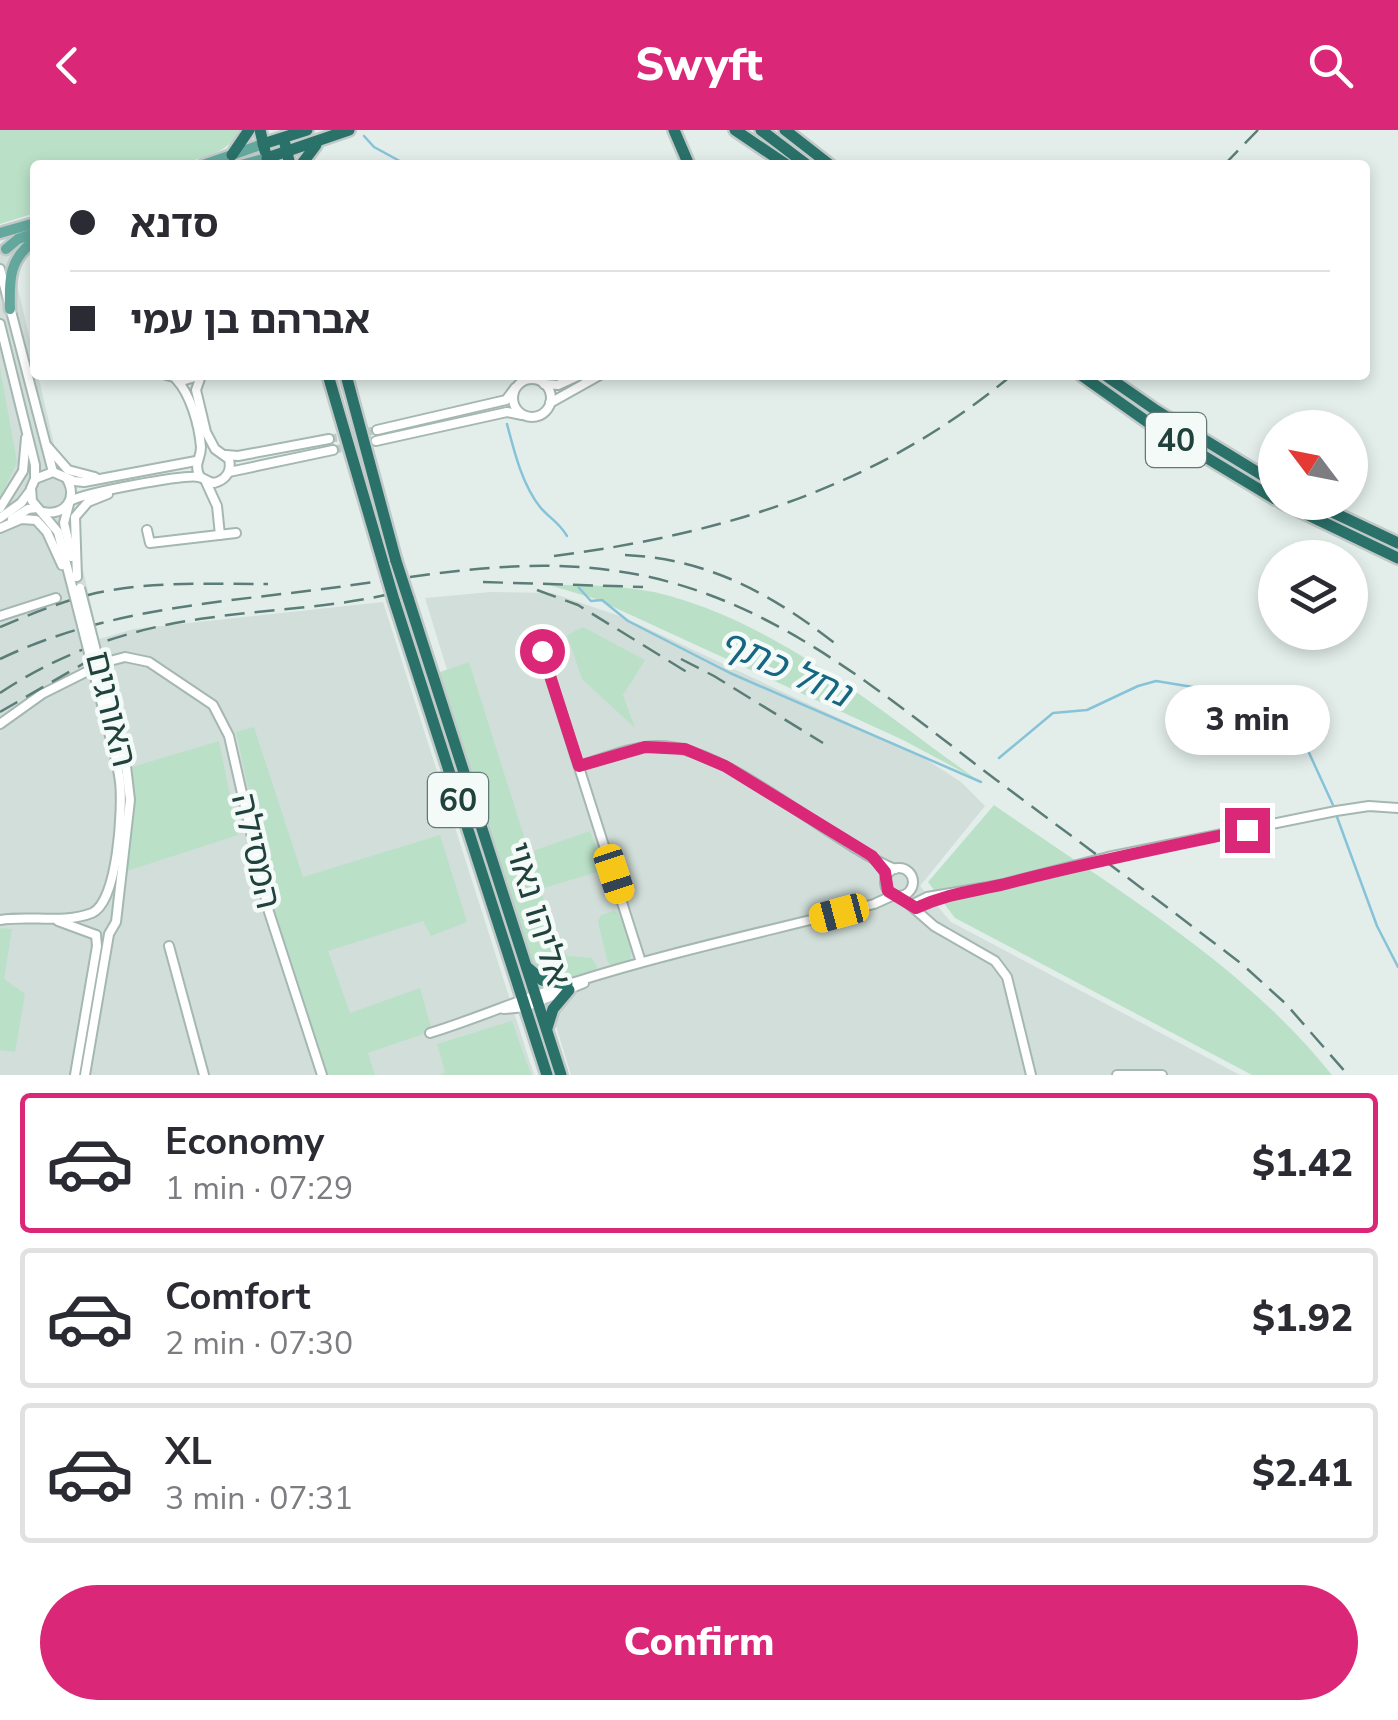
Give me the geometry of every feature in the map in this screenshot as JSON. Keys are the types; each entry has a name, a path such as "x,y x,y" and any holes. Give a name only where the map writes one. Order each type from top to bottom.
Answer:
{"highway":[{"path":"237,160 249,130"},
{"path":"260,130 267,160"},
{"path":"263,144 283,134 307,130"},
{"path":"271,160 350,130"},
{"path":"674,130 686,160"},
{"path":"735,130 780,160"},
{"path":"761,130 800,160"},
{"path":"784,130 823,160"},
{"path":"283,134 289,160"},
{"path":"304,160 312,148 329,137"},
{"name":"60","path":"330,380 401,599"},
{"name":"60","path":"347,380 390,564"},
{"name":"40","path":"1087,380 1258,489"},
{"name":"40","path":"1114,380 1258,472"},
{"name":"40","path":"1318,520 1398,558"},
{"path":"1349,520 1398,543"},
{"name":"אליהו נאוי","path":"401,599 525,964 530,1001 547,1033 561,1075"},
{"name":"אליהו נאוי","path":"401,599 530,1001 547,1075"},
{"path":"525,964 542,980 568,987 552,1011 547,1033"}],"main road":[{"path":"237,160 263,144"},
{"path":"3,253 6,242 0,234 30,225"},
{"path":"3,253 18,239 30,238"},
{"path":"10,310 12,266 30,242"}],"street":[{"path":"0,269 53,472"},
{"path":"0,324 36,466 30,491 0,518"},
{"path":"177,380 190,404 198,458 203,479 217,506 220,535"},
{"path":"201,380 197,397 206,432 215,449 226,455 330,439"},
{"path":"377,430 506,400 523,380"},
{"path":"531,380 558,385 569,380"},
{"path":"376,441 507,412 539,416 550,403 591,380"},
{"path":"544,384 550,392 550,403"},
{"path":"516,388 513,400 522,415"},
{"path":"0,508 23,471 24,418"},
{"path":"40,429 55,459 74,473 89,477 120,476"},
{"path":"35,479 53,472 84,482 198,458 215,449"},
{"path":"0,527 28,509 59,512 86,493 226,476 332,450"},
{"path":"217,506 226,476 226,455"},
{"path":"68,479 70,502"},
{"path":"77,576 74,525 79,510 96,498 146,484"},
{"path":"30,491 40,510"},
{"name":"האורגים","path":"70,502 64,525 77,576 75,588"},
{"name":"האורגים","path":"40,510 58,532 75,588 113,735 120,782 120,819 110,883 95,911"},
{"path":"0,527 26,518 40,522 75,588"},
{"path":"148,530 150,543 236,533"},
{"path":"0,616 56,598"},
{"path":"542,651 641,962"},
{"name":"המסילה","path":"0,724 42,694 106,662 129,657 146,660 205,698 224,722 269,912 322,1075"},
{"name":"האורגים","path":"113,735 126,766 130,800 115,918"},
{"path":"579,766 645,747 685,749 725,766 878,862 910,873 914,905"},
{"path":"914,905 1108,857 1336,811 1369,806 1398,808"},
{"path":"874,904 886,888 887,876 878,862"},
{"path":"887,876 895,869"},
{"path":"886,888 914,905 934,926 995,961 1007,977 1031,1075"},
{"path":"430,1033 641,962 874,904 912,888"},
{"path":"0,920 107,909 115,918 85,1075"},
{"path":"75,1075 97,946 88,920 95,911"},
{"path":"44,918 94,934 109,934"},
{"path":"169,946 204,1075"},
{"path":"1118,1075 1162,1075"}],"shaded area":[{"path":"9,250 30,340 30,380 39,380 99,639 134,629 383,602 534,1075 0,1075 0,254"},
{"path":"491,592 552,593 625,618 924,758 961,782 985,806 920,886 951,922 1240,1075 571,1075 425,598"}],"green space":[{"path":"0,130 239,130 227,146 192,160 30,160 30,215 0,224"},
{"path":"0,368 17,462 0,499"},
{"path":"549,585 610,586 655,592 753,629 830,674 976,779 903,740 596,599"},
{"path":"583,627 645,660 623,695 635,728 582,679 567,635"},
{"path":"469,662 528,849 533,851 590,831 604,870 540,889 562,951 568,956 592,958 596,973 559,979 530,958 440,672"},
{"path":"254,727 303,877 440,835 467,922 431,936 423,921 328,951 350,1013 420,988 432,1031 368,1053 375,1075 327,1075 278,925 236,732"},
{"path":"219,741 238,835 127,871 134,814 129,768"},
{"path":"994,805 1217,962 1297,1035 1332,1075 1252,1075 955,918 928,882"},
{"path":"614,911 622,916 632,948 630,959 616,966 608,963 598,922 601,915"},
{"path":"0,928 12,929 4,979 25,994 15,1052 0,1050"},
{"path":"512,1021 531,1075 440,1075 445,1072 437,1044"}],"waterway":[{"name":"נחל כתף","path":"364,136 374,147 398,160"},
{"name":"נחל כתף","path":"507,424 528,488 567,536"},
{"name":"נחל כתף","path":"579,588 591,601 602,600 628,621 730,673 981,782"},
{"name":"נחל כתף","path":"999,758 1053,713 1087,710 1138,686 1156,681 1199,688 1251,688 1266,692 1293,718 1333,805"},
{"name":"נחל כתף","path":"1337,817 1377,926 1398,967"}],"tunnel":[{"path":"329,439 377,430"},
{"path":"333,450 376,441"}],"railway":[{"path":"1229,160 1258,130"},
{"path":"554,556 678,534 796,499 853,476 908,447 1005,380"},
{"path":"625,555 684,564 738,582 788,610 837,645"},
{"path":"0,659 78,629 158,611 430,574 502,567 573,567 665,581 718,598 767,621 861,678 1243,965 1286,1004 1348,1075"},
{"path":"483,582 643,587"},
{"path":"0,627 71,600 117,589 268,584"},
{"path":"537,590 578,605 690,674"},
{"path":"0,693 73,653 152,628 390,594"},
{"path":"0,712 100,654"},
{"path":"681,659 823,743"}],"route":[{"path":"542,651 579,766 645,747 671,746 700,754 872,856 887,876 888,891 916,908 948,894 1247,830"}]}
